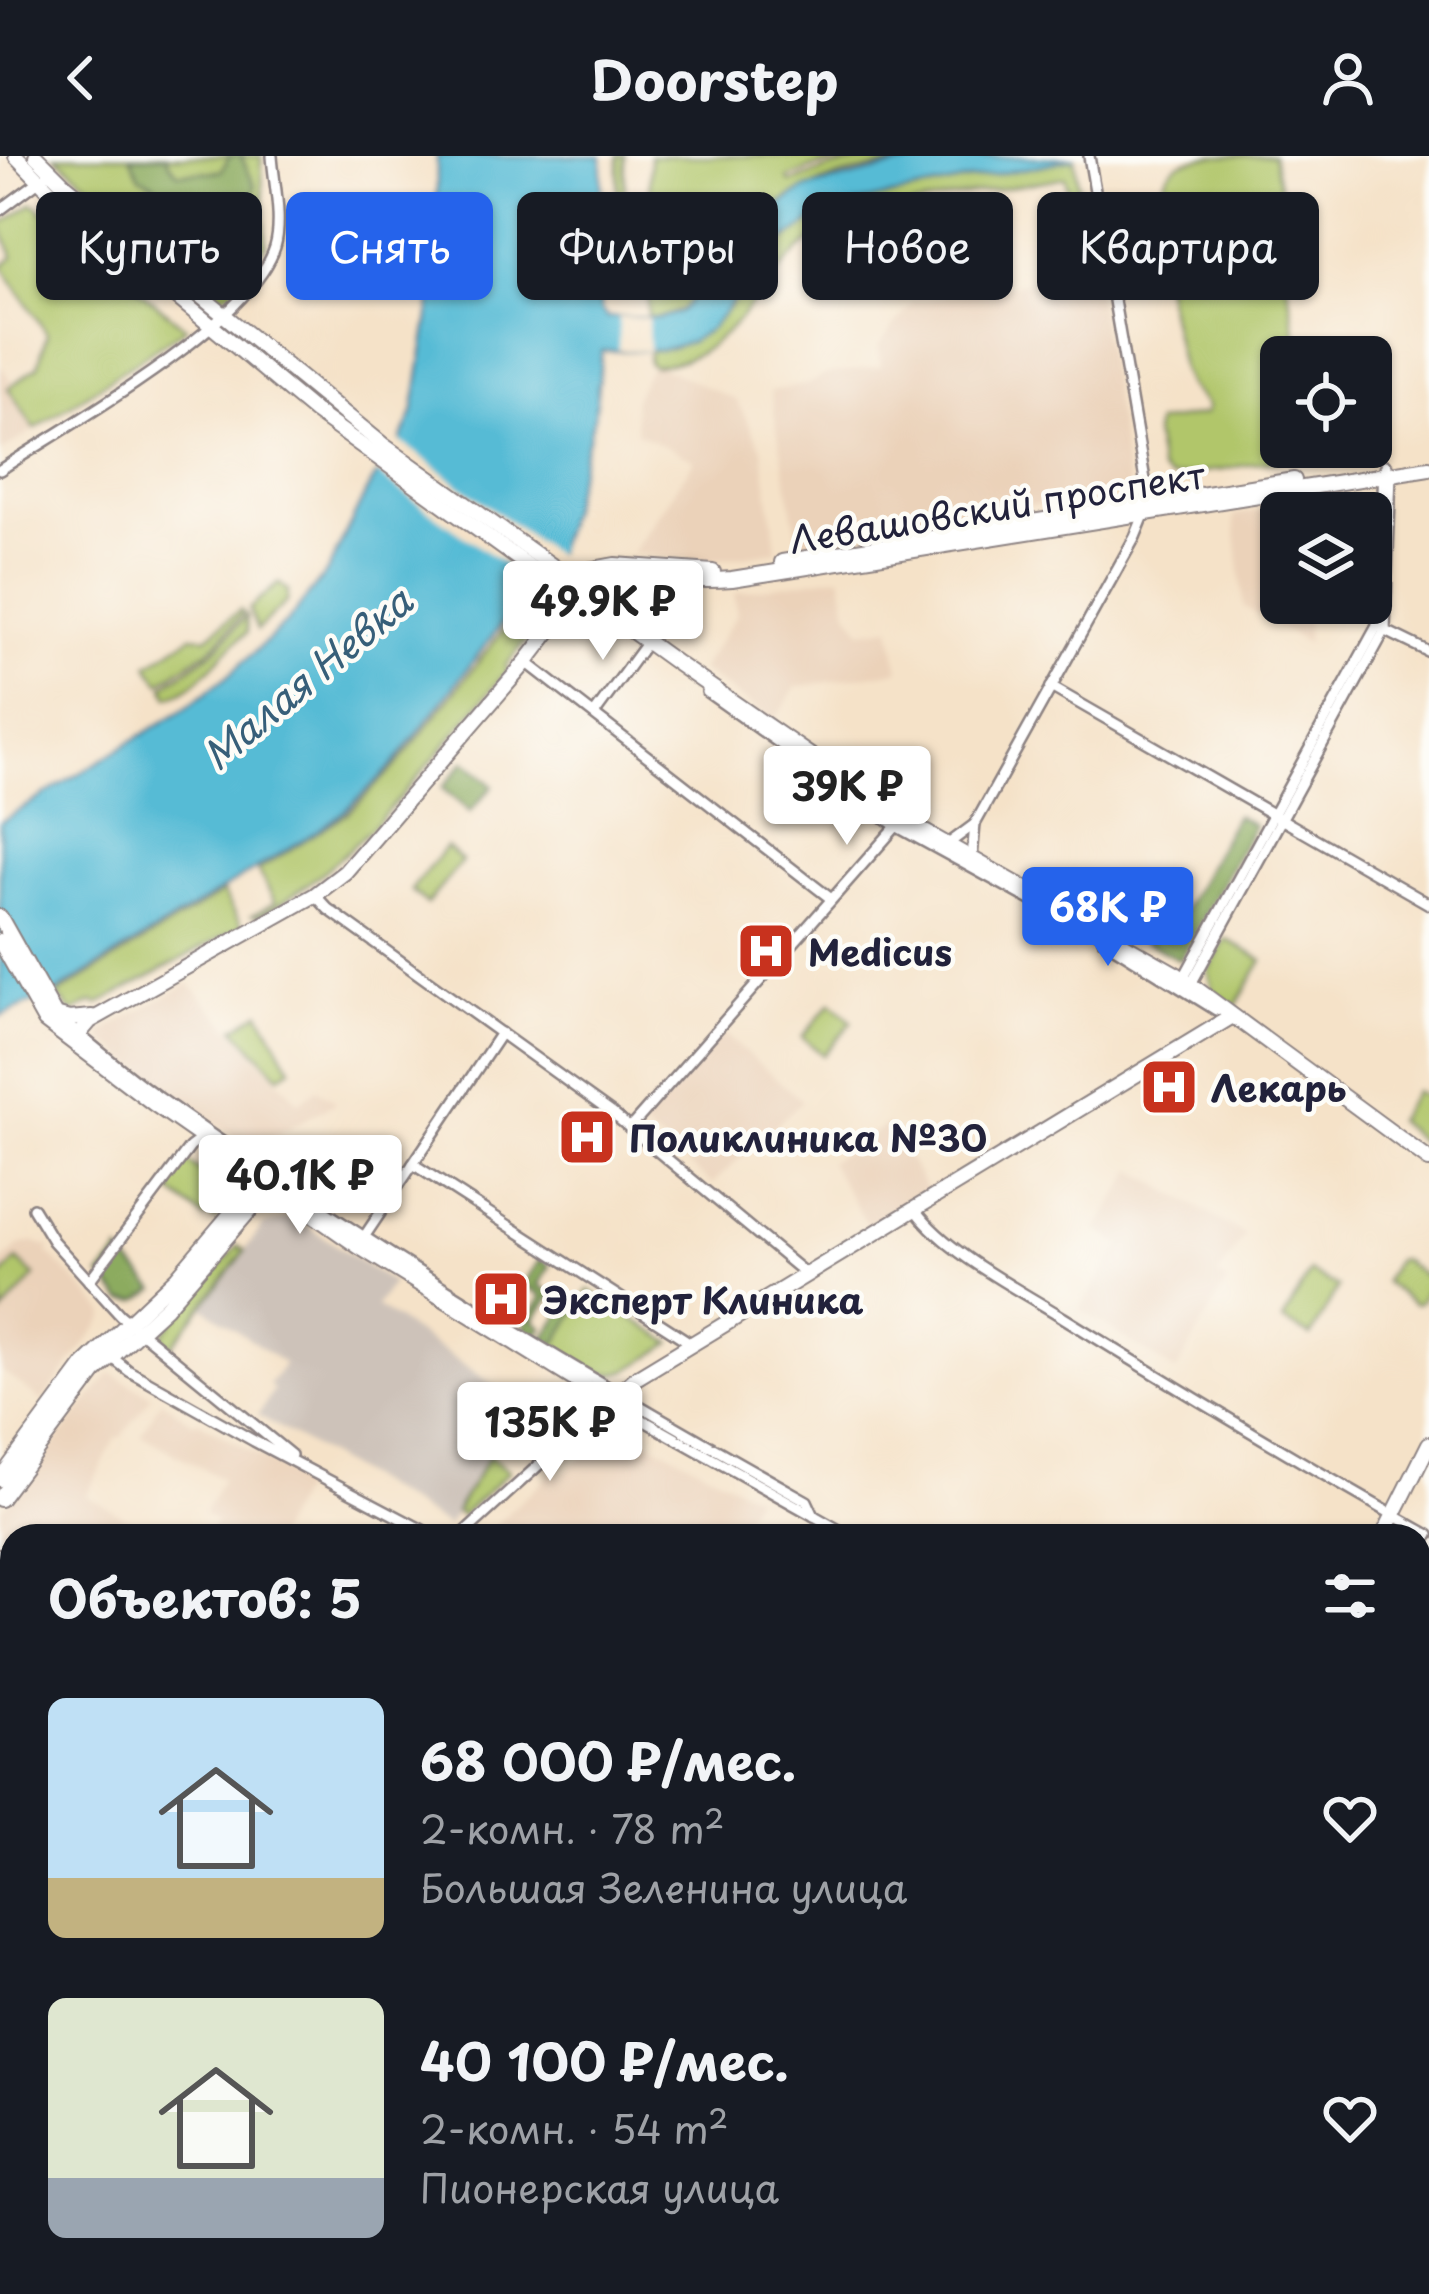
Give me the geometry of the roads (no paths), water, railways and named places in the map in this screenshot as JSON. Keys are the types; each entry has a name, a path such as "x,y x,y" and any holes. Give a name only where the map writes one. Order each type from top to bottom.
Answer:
{"main road":[{"path":"16,156 224,316 378,451"},
{"path":"35,156 45,178 212,328 551,575 581,586 644,644 899,822 948,844 1187,981 1429,1160"},
{"name":"Левашовский проспект","path":"551,575 581,586 614,575 689,582 732,579 1429,463"},
{"path":"79,1040 99,1015 316,895 345,872 526,662 581,586"},
{"path":"0,917 46,1021 79,1040 202,1138 612,1398 636,1378 1231,1017"},
{"path":"0,941 40,1001 59,1018 99,1015"},
{"path":"0,1479 106,1352 267,1180"},
{"path":"0,1499 106,1352"},
{"path":"1390,1524 1429,1444"}],"street":[{"path":"0,470 224,316 274,250 272,156"},
{"path":"972,858 975,824 1147,508 1089,158"},
{"path":"0,210 45,178"},
{"path":"1187,981 1381,628 1386,471"},
{"path":"1381,628 1429,652"},
{"path":"595,713 644,644"},
{"path":"526,662 830,898"},
{"path":"1051,687 1429,904"},
{"path":"630,1128 899,822 1231,1017"},
{"path":"948,844 975,824"},
{"path":"316,895 328,909 630,1128 807,1275"},
{"path":"59,1018 79,1040 267,1180"},
{"path":"361,1242 501,1033"},
{"path":"89,1280 202,1138"},
{"path":"413,1164 692,1344"},
{"path":"33,1208 53,1240 133,1328 304,1466"},
{"path":"916,1211 933,1232 1067,1320 1409,1524"},
{"path":"106,1352 178,1398 412,1524"},
{"path":"178,1398 190,1392 194,1378"},
{"path":"612,1398 806,1501 814,1516"},
{"path":"612,1398 828,1524"},
{"path":"474,1524 612,1398"}],"water":[{"name":"Малая Невка","path":"437,156 602,156 602,192 517,192 517,300 600,300 607,317 659,318 679,313 690,300 734,300 711,328 690,342 661,350 602,351 594,417 556,554 392,766 317,831 55,993 0,1016 0,822 186,708 288,621 327,572 367,490 400,442 413,413 432,300 493,300 493,192 437,192"},
{"name":"Малая Невка","path":"941,156 1076,158 911,192 802,192 802,228 778,247 778,207 807,188"}],"place":[{"name":"Medicus","path":"766,951"},
{"name":"Лекарь","path":"1169,1087"},
{"name":"Поликлиника №30","path":"587,1137"},
{"name":"Эксперт Клиника","path":"501,1299"}]}
